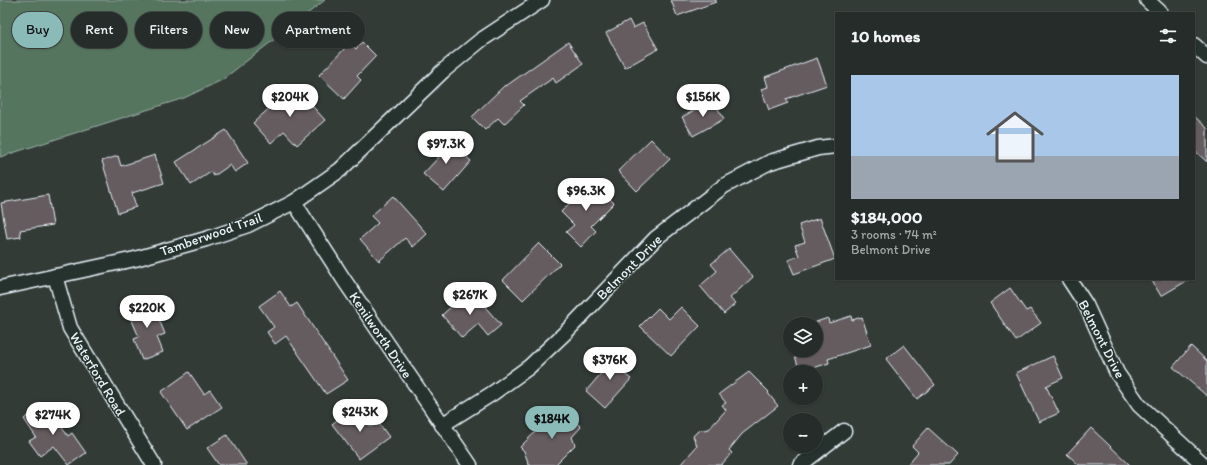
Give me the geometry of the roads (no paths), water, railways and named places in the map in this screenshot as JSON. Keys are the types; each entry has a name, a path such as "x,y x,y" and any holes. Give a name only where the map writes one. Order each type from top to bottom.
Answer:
{"street":[{"name":"Tamberwood Trail","path":"0,288 135,258 206,239 248,225 294,202 340,170 448,67 481,40 542,0"},
{"path":"1147,0 1160,12"},
{"path":"1195,46 1207,57"},
{"name":"Belmont Drive","path":"442,425 493,393 529,367 566,332 656,238 724,186 770,162 818,148 835,146"},
{"name":"Kenilworth Drive","path":"294,202 344,280 470,465"},
{"name":"Waterford Road","path":"55,276 70,328 154,465"},
{"name":"Belmont Drive","path":"1070,280 1086,305 1117,373 1140,405 1204,465"},
{"path":"800,465 844,431"}]}
